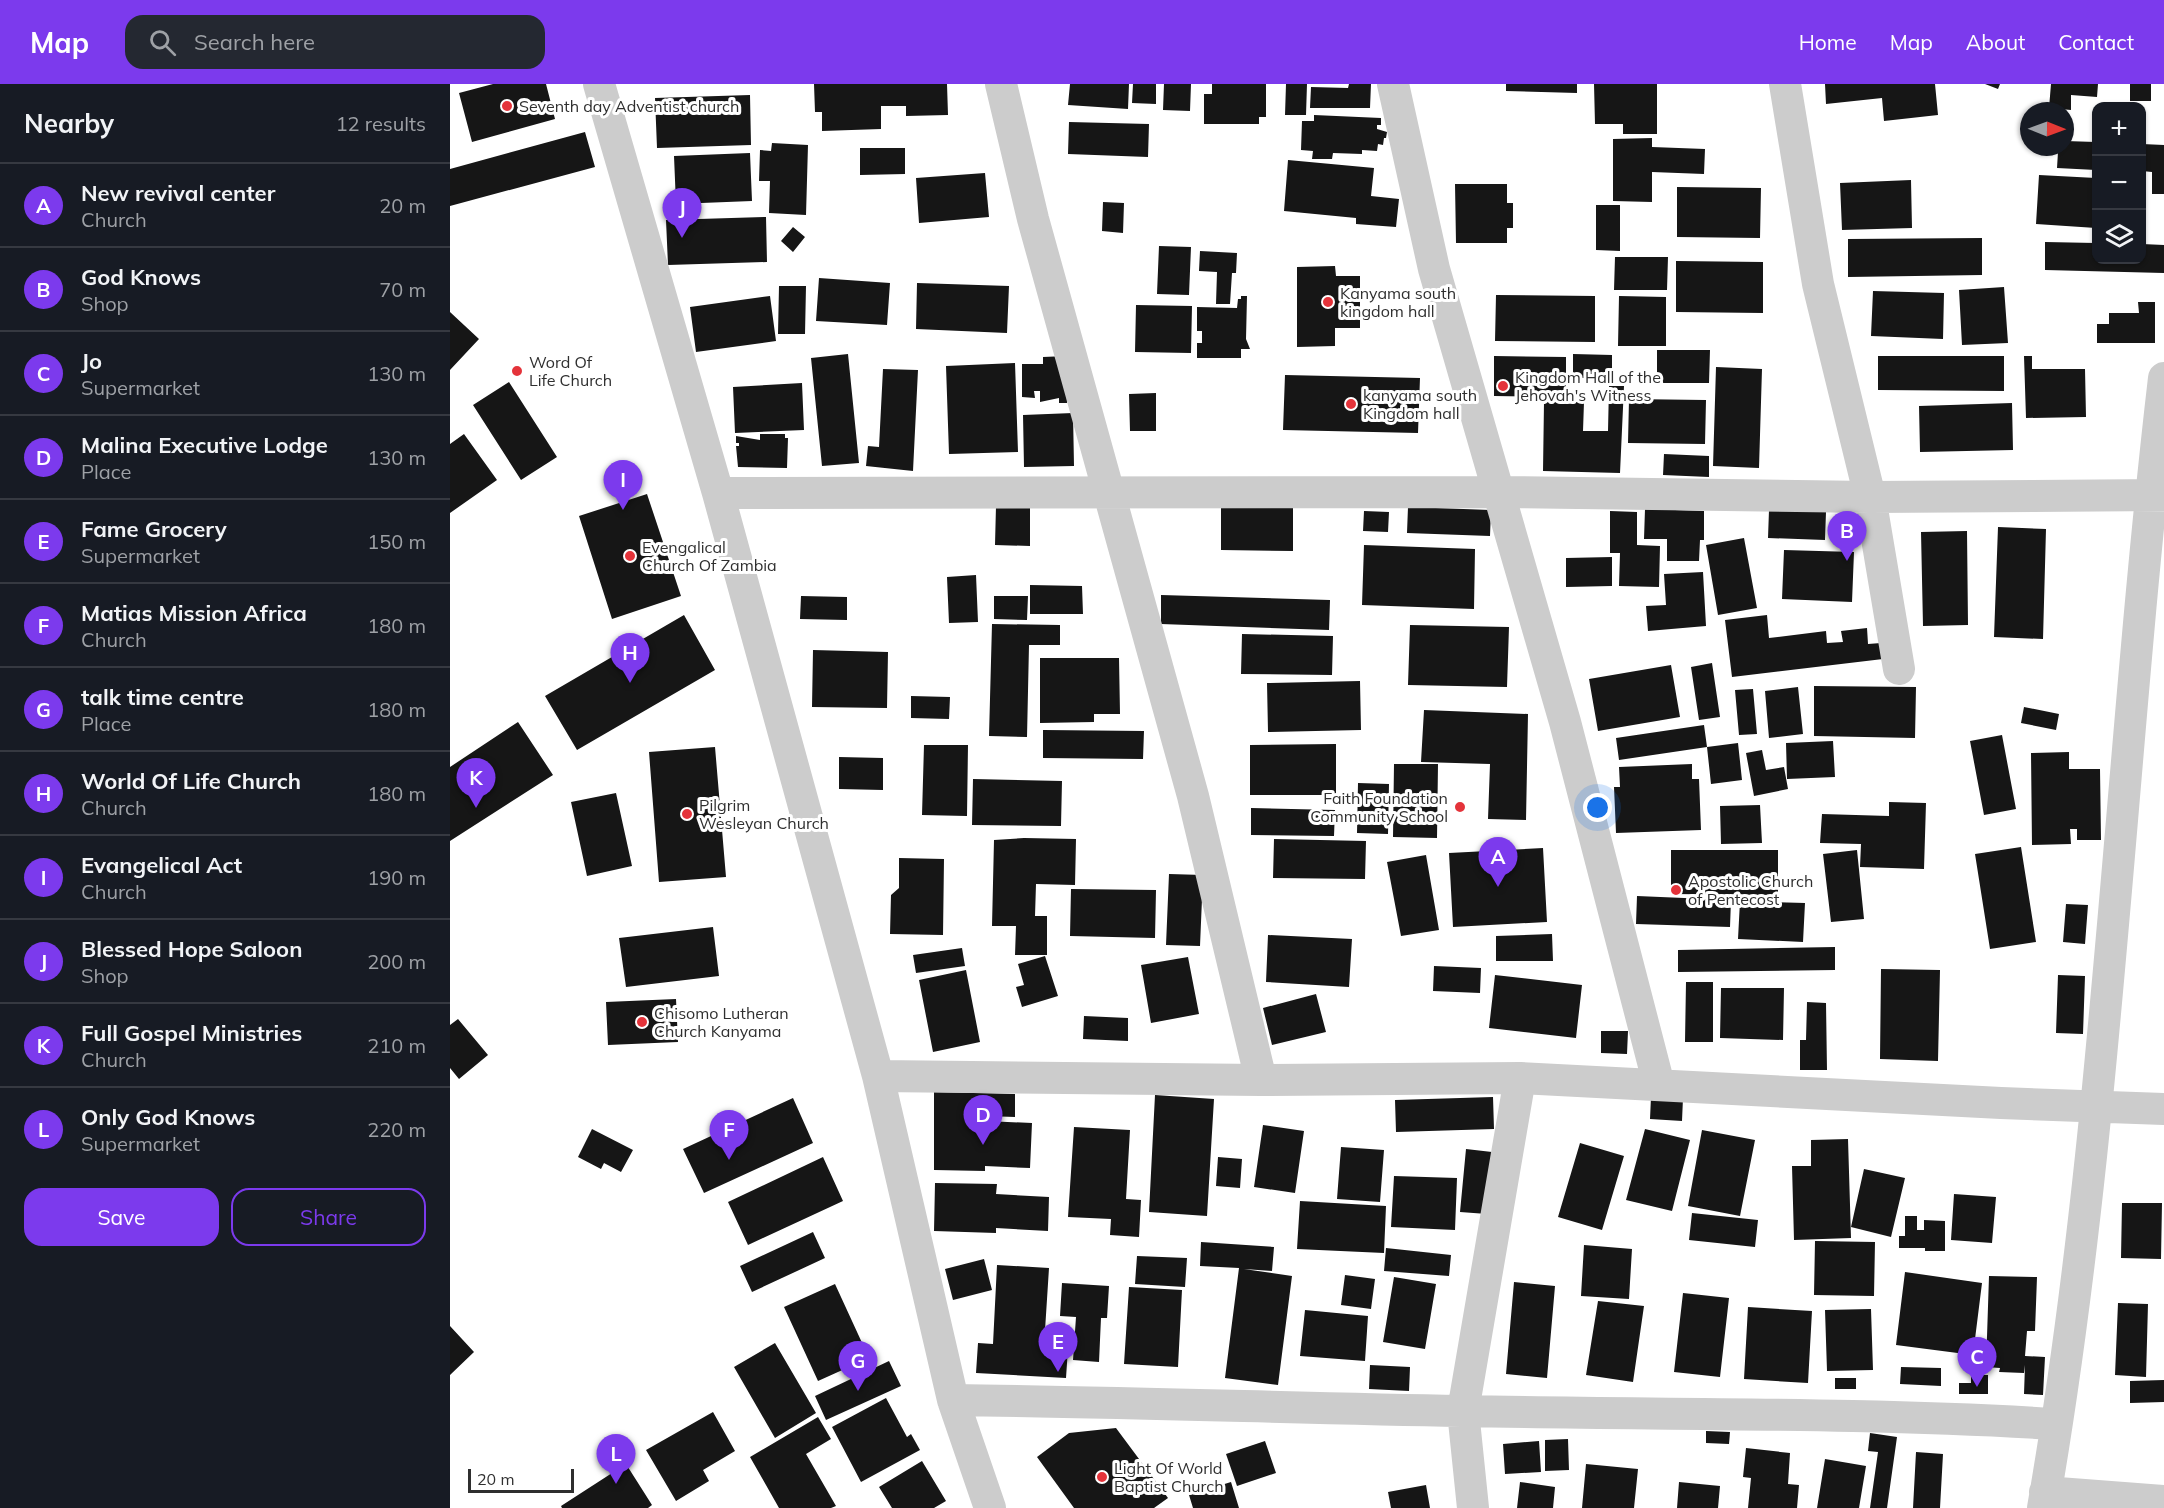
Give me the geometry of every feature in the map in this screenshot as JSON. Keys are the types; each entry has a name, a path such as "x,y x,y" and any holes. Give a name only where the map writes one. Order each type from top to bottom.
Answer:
{"street":[{"path":"599,84 718,493 878,1076 953,1400 990,1508"},
{"path":"1001,84 1033,219 1111,493 1193,796 1261,1080"},
{"path":"1393,84 1434,269 1565,722 1659,1085"},
{"path":"1785,84 1818,284 1870,497 1899,669"},
{"path":"2164,378 2157,495 2096,1106 2076,1276 2044,1500 2164,1501"},
{"path":"718,493 1500,492 1870,497 2157,495"},
{"path":"878,1076 1261,1080 1520,1078 2164,1109"},
{"path":"1473,1508 1462,1412 1520,1078"},
{"path":"953,1400 1462,1412 1970,1419 2055,1424"}],"building":[{"name":"Seventh day Adventist church","path":"493,84 546,84 555,119 472,142 459,93"},
{"path":"814,84 947,84 948,115 906,116 906,106 881,106 881,129 822,131 822,112 815,112"},
{"path":"1070,84 1129,84 1128,109 1068,105"},
{"path":"1133,84 1156,84 1156,104 1132,103"},
{"path":"1164,84 1191,84 1190,111 1163,110"},
{"path":"1212,84 1266,84 1266,117 1259,117 1259,124 1204,124 1204,94 1212,94"},
{"path":"1286,84 1307,84 1306,115 1285,115"},
{"path":"1349,84 1371,84 1370,108 1310,108 1311,87 1348,88"},
{"path":"1506,84 1577,84 1577,93 1506,91"},
{"path":"1594,84 1657,84 1657,134 1623,134 1623,124 1595,124"},
{"path":"1825,84 1935,84 1938,115 1884,121 1882,98 1826,104"},
{"path":"1985,84 2000,84 1998,89"},
{"path":"2051,84 2098,84 2097,97 2071,95 2071,102 2050,102"},
{"path":"2130,84 2151,84 2151,101 2130,101"},
{"path":"750,95 751,145 657,148 655,98"},
{"path":"1314,115 1381,118 1381,125 1377,125 1377,129 1387,132 1386,138 1384,138 1383,145 1378,144 1377,151 1362,150 1362,154 1333,153 1332,159 1312,159 1313,151 1301,150 1302,121 1314,121"},
{"path":"1069,122 1149,124 1148,157 1068,154"},
{"path":"585,132 595,167 450,206 450,169"},
{"path":"1652,138 1652,147 1705,149 1704,174 1652,172 1652,202 1613,201 1613,139"},
{"path":"2074,141 2092,142 2092,170 2057,168 2058,156 2074,156"},
{"path":"772,143 808,145 806,215 769,213 770,181 759,181 760,150 771,151"},
{"path":"2146,144 2164,145 2164,194 2152,194 2152,172 2146,171"},
{"path":"860,148 905,148 905,174 860,175"},
{"path":"750,153 752,201 676,204 674,156"},
{"path":"1288,160 1374,168 1371,196 1399,199 1396,227 1356,224 1356,218 1284,211"},
{"path":"985,173 989,217 919,223 916,178"},
{"path":"2039,175 2092,178 2092,228 2036,224"},
{"path":"1911,180 1912,228 1842,230 1840,183"},
{"path":"1455,184 1507,184 1507,203 1513,203 1513,228 1507,228 1507,243 1456,243"},
{"path":"1677,187 1761,188 1760,238 1677,237"},
{"path":"1103,202 1124,203 1123,233 1102,231"},
{"path":"1596,205 1620,205 1620,251 1596,250"},
{"path":"766,217 767,262 668,265 666,220"},
{"path":"793,227 805,237 793,252 781,241"},
{"path":"1982,238 1982,275 1848,277 1848,239"},
{"path":"2045,242 2092,243 2092,264 2146,264 2146,244 2164,245 2164,273 2045,270"},
{"path":"1159,246 1191,247 1189,295 1157,294"},
{"path":"1200,251 1237,253 1236,273 1232,273 1230,304 1216,304 1217,272 1199,271"},
{"path":"1615,257 1668,257 1667,290 1614,290"},
{"path":"1676,261 1763,262 1763,313 1676,312"},
{"name":"Kanyama south kingdom hall","path":"1335,266 1336,276 1360,276 1360,328 1335,328 1335,346 1297,347 1297,267"},
{"path":"819,278 890,283 887,325 816,321"},
{"path":"917,283 1009,286 1007,333 916,329"},
{"path":"779,286 806,286 805,334 778,334"},
{"path":"2004,287 2008,343 1962,345 1959,290"},
{"path":"1873,291 1944,293 1943,339 1871,336"},
{"path":"1496,295 1595,296 1595,342 1495,341"},
{"path":"770,296 776,341 696,352 690,307"},
{"path":"1241,296 1247,296 1246,339 1250,349 1241,349 1241,358 1197,358 1197,343 1202,343 1202,331 1197,331 1197,307 1237,308 1238,299 1241,299"},
{"path":"1619,296 1666,297 1666,346 1618,346"},
{"path":"2138,302 2155,302 2155,343 2097,343 2097,324 2109,324 2109,313 2139,313"},
{"path":"1136,305 1192,306 1191,353 1135,352"},
{"path":"450,312 479,339 450,370"},
{"path":"1657,350 1710,350 1709,383 1657,383"},
{"path":"848,354 859,463 822,466 811,358"},
{"path":"1573,354 1612,355 1612,378 1573,378"},
{"path":"1066,356 1067,403 1059,403 1059,398 1040,402 1040,391 1034,391 1035,398 1022,397 1022,364 1043,364 1043,357"},
{"path":"1494,356 1566,357 1566,397 1494,396"},
{"path":"1878,356 2004,356 2004,391 1878,390"},
{"path":"2024,356 2032,356 2032,369 2085,369 2086,417 2026,418"},
{"path":"1015,363 1018,452 949,454 946,366"},
{"path":"1716,367 1762,369 1759,468 1713,466"},
{"path":"883,369 918,370 913,471 866,466 868,446 879,447"},
{"name":"kanyama south Kingdom hall","path":"1285,375 1420,378 1418,433 1283,430"},
{"path":"509,382 557,457 521,480 473,405"},
{"path":"802,383 804,430 735,433 733,387"},
{"path":"1609,386 1624,386 1620,473 1543,471 1544,402 1584,402 1583,431 1608,431"},
{"path":"1156,393 1156,431 1130,431 1129,394"},
{"path":"1629,399 1706,400 1705,444 1628,443"},
{"path":"2012,403 2013,450 1920,452 1919,406"},
{"path":"1073,413 1074,466 1024,467 1023,415"},
{"path":"464,434 497,480 450,513 450,444"},
{"path":"760,434 785,434 785,438 788,438 787,468 738,467 736,446 739,446 739,443 736,443 736,436 760,440"},
{"path":"1664,454 1709,456 1709,477 1663,475"},
{"name":"Evengalical Church Of Zambia","path":"647,494 681,596 612,619 579,516"},
{"path":"996,506 1030,507 1030,546 995,545"},
{"path":"1408,507 1491,510 1490,536 1407,533"},
{"path":"1221,508 1293,508 1293,551 1221,550"},
{"path":"1645,509 1704,511 1704,540 1700,540 1699,561 1667,561 1667,539 1644,539"},
{"path":"1769,510 1826,512 1825,540 1768,538"},
{"path":"1364,511 1389,512 1388,532 1363,531"},
{"path":"1610,511 1637,512 1637,545 1660,546 1659,587 1619,586 1620,553 1610,553"},
{"path":"1998,527 2046,529 2043,639 1994,637"},
{"path":"1967,531 1968,625 1923,626 1921,532"},
{"path":"1744,538 1757,608 1718,615 1706,545"},
{"path":"1364,545 1475,549 1474,609 1362,605"},
{"path":"1784,550 1854,552 1852,602 1782,599"},
{"path":"1612,557 1612,586 1566,587 1566,558"},
{"path":"1703,572 1706,626 1648,631 1646,606 1666,605 1664,574"},
{"path":"976,575 978,622 949,623 947,577"},
{"path":"1030,585 1082,586 1083,614 1030,614"},
{"path":"1161,595 1330,600 1329,630 1161,624"},
{"path":"801,596 847,597 847,620 800,619"},
{"path":"994,596 1028,596 1027,620 994,619"},
{"path":"684,615 715,670 577,750 545,696"},
{"path":"1767,615 1769,638 1826,631 1827,643 1843,642 1841,631 1867,628 1868,644 1881,643 1883,659 1732,677 1725,620"},
{"path":"992,624 1060,625 1060,645 1029,645 1027,737 989,736"},
{"path":"1410,625 1509,627 1507,687 1408,685"},
{"path":"1242,634 1333,636 1332,675 1241,674"},
{"path":"813,650 888,652 887,708 812,707"},
{"path":"1040,658 1119,658 1120,714 1094,714 1094,722 1040,723"},
{"path":"1712,663 1720,717 1699,720 1691,667"},
{"path":"1671,665 1680,717 1598,731 1589,679"},
{"path":"1360,681 1361,730 1268,732 1267,683"},
{"path":"1814,686 1916,687 1915,738 1814,736"},
{"path":"1798,687 1803,734 1769,738 1765,691"},
{"path":"1753,689 1757,734 1739,735 1735,690"},
{"path":"911,696 950,697 949,719 911,718"},
{"path":"2024,707 2059,714 2056,730 2021,723"},
{"path":"1424,710 1528,714 1526,820 1488,819 1490,764 1421,762"},
{"path":"518,722 553,775 450,841 450,767"},
{"path":"1704,725 1707,747 1619,760 1616,738"},
{"path":"1043,730 1144,731 1143,759 1043,758"},
{"path":"2002,735 2016,809 1984,815 1970,741"},
{"path":"1833,741 1835,777 1787,779 1786,743"},
{"path":"1738,743 1742,780 1711,784 1707,747"},
{"path":"1336,744 1336,795 1250,795 1250,745"},
{"path":"924,745 968,745 967,816 922,815"},
{"name":"Pilgrim Wesleyan Church","path":"715,747 726,877 659,882 649,752"},
{"path":"1762,750 1766,770 1784,767 1788,789 1754,796 1746,753"},
{"path":"2069,752 2069,769 2100,769 2101,840 2077,840 2077,829 2070,829 2071,844 2032,845 2031,753"},
{"path":"839,757 883,758 883,790 839,789"},
{"path":"1394,764 1438,764 1437,838 1393,837"},
{"path":"1692,764 1692,779 1699,779 1701,830 1616,833 1614,787 1620,787 1619,767"},
{"path":"973,779 1062,781 1061,826 972,825"},
{"path":"1358,783 1389,784 1388,834 1357,833"},
{"path":"616,793 632,866 587,876 571,802"},
{"path":"1889,802 1926,803 1924,869 1860,867 1861,844 1820,843 1822,814 1889,816"},
{"path":"1760,805 1762,843 1721,844 1720,806"},
{"path":"1251,808 1335,810 1334,836 1251,835"},
{"path":"1076,839 1075,885 1036,884 1035,916 1047,916 1047,955 1015,955 1016,926 992,926 994,840"},
{"path":"1274,839 1366,841 1365,879 1273,878"},
{"path":"2021,847 2036,942 1990,949 1975,854"},
{"path":"1543,848 1547,922 1453,927 1449,853"},
{"path":"1671,850 1778,850 1778,895 1671,894"},
{"path":"1857,850 1864,919 1831,922 1823,854"},
{"path":"1426,855 1439,930 1401,936 1387,862"},
{"path":"899,858 944,859 943,935 890,934 891,895 899,888"},
{"path":"1169,874 1203,875 1200,946 1166,945"},
{"path":"1071,889 1156,890 1155,938 1070,936"},
{"path":"1637,896 1731,900 1730,927 1636,924"},
{"path":"1740,901 1805,903 1803,942 1738,939"},
{"path":"2066,904 2088,905 2085,944 2063,942"},
{"path":"713,927 719,976 626,987 619,938"},
{"path":"1552,934 1553,961 1496,961 1496,936"},
{"path":"1268,935 1352,939 1349,987 1266,982"},
{"path":"1835,947 1835,970 1678,972 1678,950"},
{"path":"962,948 965,966 916,973 913,955"},
{"path":"1045,956 1058,996 1022,1007 1016,987 1024,985 1018,964"},
{"path":"1188,957 1199,1014 1151,1023 1141,965"},
{"path":"1434,966 1481,968 1480,993 1433,991"},
{"path":"1881,969 1940,970 1938,1061 1880,1059"},
{"path":"966,970 980,1042 933,1052 919,980"},
{"path":"1495,975 1582,985 1576,1038 1489,1028"},
{"path":"2058,975 2085,976 2083,1034 2056,1033"},
{"path":"1686,982 1713,982 1713,1042 1685,1042"},
{"path":"1721,988 1784,988 1783,1040 1720,1038"},
{"path":"1316,994 1326,1032 1272,1045 1263,1008"},
{"name":"Chisomo Lutheran Church Kanyama","path":"676,999 678,1042 608,1045 606,1002"},
{"path":"1807,1002 1826,1003 1827,1070 1800,1070 1800,1040 1806,1040"},
{"path":"1084,1016 1128,1018 1128,1041 1083,1039"},
{"path":"458,1019 488,1055 459,1079 450,1068 450,1025"},
{"path":"1601,1031 1628,1031 1627,1054 1601,1053"},
{"path":"934,1092 1015,1094 1015,1117 986,1116 986,1121 1032,1123 1030,1168 985,1166 985,1171 934,1170"},
{"path":"1155,1095 1214,1099 1207,1216 1149,1212"},
{"path":"1493,1097 1494,1129 1396,1132 1395,1100"},
{"path":"1651,1097 1683,1098 1682,1121 1650,1119"},
{"path":"793,1098 813,1143 704,1193 683,1149"},
{"path":"1263,1125 1304,1131 1295,1193 1254,1187"},
{"path":"1074,1127 1130,1130 1126,1199 1141,1200 1139,1237 1110,1235 1111,1219 1068,1217"},
{"path":"592,1129 633,1150 621,1172 604,1163 601,1169 578,1157"},
{"path":"1645,1129 1690,1140 1672,1211 1626,1200"},
{"path":"1702,1130 1755,1140 1740,1216 1688,1206"},
{"path":"1848,1139 1851,1238 1794,1240 1792,1166 1811,1166 1811,1140"},
{"path":"1580,1143 1624,1156 1602,1230 1558,1217"},
{"path":"1341,1147 1384,1150 1380,1202 1337,1199"},
{"path":"1466,1149 1492,1152 1487,1214 1460,1212"},
{"path":"823,1157 843,1201 748,1245 728,1202"},
{"path":"1218,1157 1242,1159 1240,1188 1216,1186"},
{"path":"1864,1169 1905,1178 1891,1237 1851,1227"},
{"path":"1394,1176 1457,1178 1455,1230 1391,1227"},
{"path":"935,1183 997,1184 996,1194 1049,1197 1048,1231 996,1228 996,1233 934,1231"},
{"path":"1954,1194 1996,1197 1992,1243 1951,1240"},
{"path":"1300,1201 1386,1206 1384,1253 1297,1249"},
{"path":"2122,1203 2162,1203 2161,1259 2121,1258"},
{"path":"1692,1213 1758,1220 1755,1247 1689,1240"},
{"path":"1905,1216 1917,1216 1917,1230 1924,1230 1924,1220 1945,1221 1945,1251 1899,1248 1899,1236 1905,1236"},
{"path":"813,1232 825,1258 752,1292 740,1266"},
{"path":"1815,1241 1875,1242 1874,1296 1814,1295"},
{"path":"1201,1242 1274,1247 1272,1271 1244,1269 1292,1276 1278,1385 1225,1378 1239,1268 1200,1266"},
{"path":"1584,1245 1632,1249 1629,1299 1581,1296"},
{"path":"1386,1248 1451,1255 1449,1276 1384,1271"},
{"path":"1137,1256 1187,1258 1185,1287 1135,1284"},
{"path":"984,1259 992,1290 953,1300 945,1269"},
{"path":"997,1265 1049,1268 1044,1346 1068,1348 1066,1378 976,1373 978,1343 993,1344"},
{"path":"1905,1272 1982,1283 1973,1355 1896,1345"},
{"path":"1345,1275 1375,1279 1371,1309 1341,1305"},
{"path":"1989,1276 2037,1277 2035,1331 2027,1331 2025,1356 2045,1357 2043,1395 2024,1394 2025,1365 2024,1373 1999,1372 2000,1368 1986,1367"},
{"path":"1394,1277 1436,1284 1425,1349 1383,1342"},
{"path":"1514,1282 1555,1286 1547,1378 1506,1374"},
{"path":"1062,1283 1109,1286 1107,1318 1101,1318 1099,1362 1073,1360 1076,1317 1060,1316"},
{"path":"835,1284 869,1358 818,1381 784,1307"},
{"path":"1129,1287 1182,1290 1178,1367 1124,1364"},
{"path":"1683,1293 1729,1298 1720,1377 1674,1372"},
{"path":"1598,1301 1644,1306 1633,1382 1586,1375"},
{"path":"2118,1303 2148,1304 2146,1377 2115,1375"},
{"path":"1748,1307 1812,1311 1808,1383 1744,1379"},
{"path":"1871,1309 1873,1370 1827,1371 1825,1310"},
{"path":"1305,1310 1368,1316 1365,1361 1300,1356"},
{"path":"450,1326 474,1352 450,1375"},
{"path":"775,1343 816,1413 775,1438 734,1367"},
{"path":"889,1361 901,1386 826,1420 815,1396"},
{"path":"1370,1365 1410,1367 1409,1391 1369,1389"},
{"path":"1901,1367 1941,1368 1941,1386 1900,1384"},
{"path":"1971,1375 1988,1375 1988,1394 1959,1394 1959,1383 1971,1383"},
{"path":"1835,1378 1856,1378 1856,1389 1835,1389"},
{"path":"2164,1380 2164,1402 2130,1403 2130,1381"},
{"path":"886,1398 907,1437 911,1434 920,1450 861,1482 832,1427"},
{"path":"713,1412 735,1451 703,1470 709,1481 676,1501 646,1450"},
{"path":"818,1417 831,1439 806,1454 836,1506 831,1508 779,1508 750,1457"},
{"name":"Light Of World Baptist Church","path":"1116,1428 1168,1498 1154,1508 1074,1508 1037,1457 1069,1433"},
{"path":"1706,1431 1730,1432 1729,1444 1706,1443"},
{"path":"1870,1433 1897,1437 1887,1508 1870,1508 1878,1452 1868,1451"},
{"path":"1568,1439 1569,1470 1545,1471 1545,1440"},
{"path":"1265,1441 1276,1473 1237,1486 1226,1454"},
{"path":"1539,1441 1541,1472 1505,1474 1503,1444"},
{"path":"1746,1448 1790,1453 1788,1484 1799,1485 1797,1508 1748,1508 1751,1478 1743,1477"},
{"path":"1916,1452 1943,1454 1940,1508 1913,1508"},
{"path":"1825,1459 1866,1466 1859,1508 1817,1508"},
{"path":"922,1461 946,1501 934,1508 892,1508 879,1487"},
{"path":"626,1464 652,1505 648,1508 562,1508 561,1506"},
{"path":"1586,1464 1638,1469 1634,1508 1582,1508"},
{"path":"1231,1482 1239,1508 1193,1508 1189,1495"},
{"path":"1520,1482 1555,1487 1553,1508 1517,1508"},
{"path":"1679,1482 1720,1486 1718,1508 1677,1508"},
{"path":"1426,1485 1430,1508 1391,1508 1388,1492"}],"place":[{"name":"Seventh day Adventist church","path":"507,106"},
{"name":"Blessed Hope Saloon","path":"682,238"},
{"name":"Kanyama south kingdom hall","path":"1328,302"},
{"name":"Word Of Life Church","path":"517,371"},
{"name":"Kingdom Hall of the Jehovah's Witness","path":"1503,386"},
{"name":"kanyama south Kingdom hall","path":"1351,404"},
{"name":"Evangelical Act","path":"623,510"},
{"name":"Evengalical Church Of Zambia","path":"630,556"},
{"name":"God Knows","path":"1847,561"},
{"name":"World Of Life Church","path":"630,683"},
{"name":"Faith Foundation Community School","path":"1460,807"},
{"name":"Full Gospel Ministries","path":"476,808"},
{"name":"Pilgrim Wesleyan Church","path":"687,814"},
{"name":"New revival center","path":"1498,887"},
{"name":"Apostolic Church of Pentecost","path":"1676,890"},
{"name":"Chisomo Lutheran Church Kanyama","path":"642,1022"},
{"name":"Malina Executive Lodge","path":"983,1145"},
{"name":"Matias Mission Africa","path":"729,1160"},
{"name":"Fame Grocery","path":"1058,1372"},
{"name":"Jo","path":"1977,1387"},
{"name":"talk time centre","path":"858,1391"},
{"name":"Light Of World Baptist Church","path":"1102,1477"},
{"name":"Only God Knows","path":"616,1484"}]}
